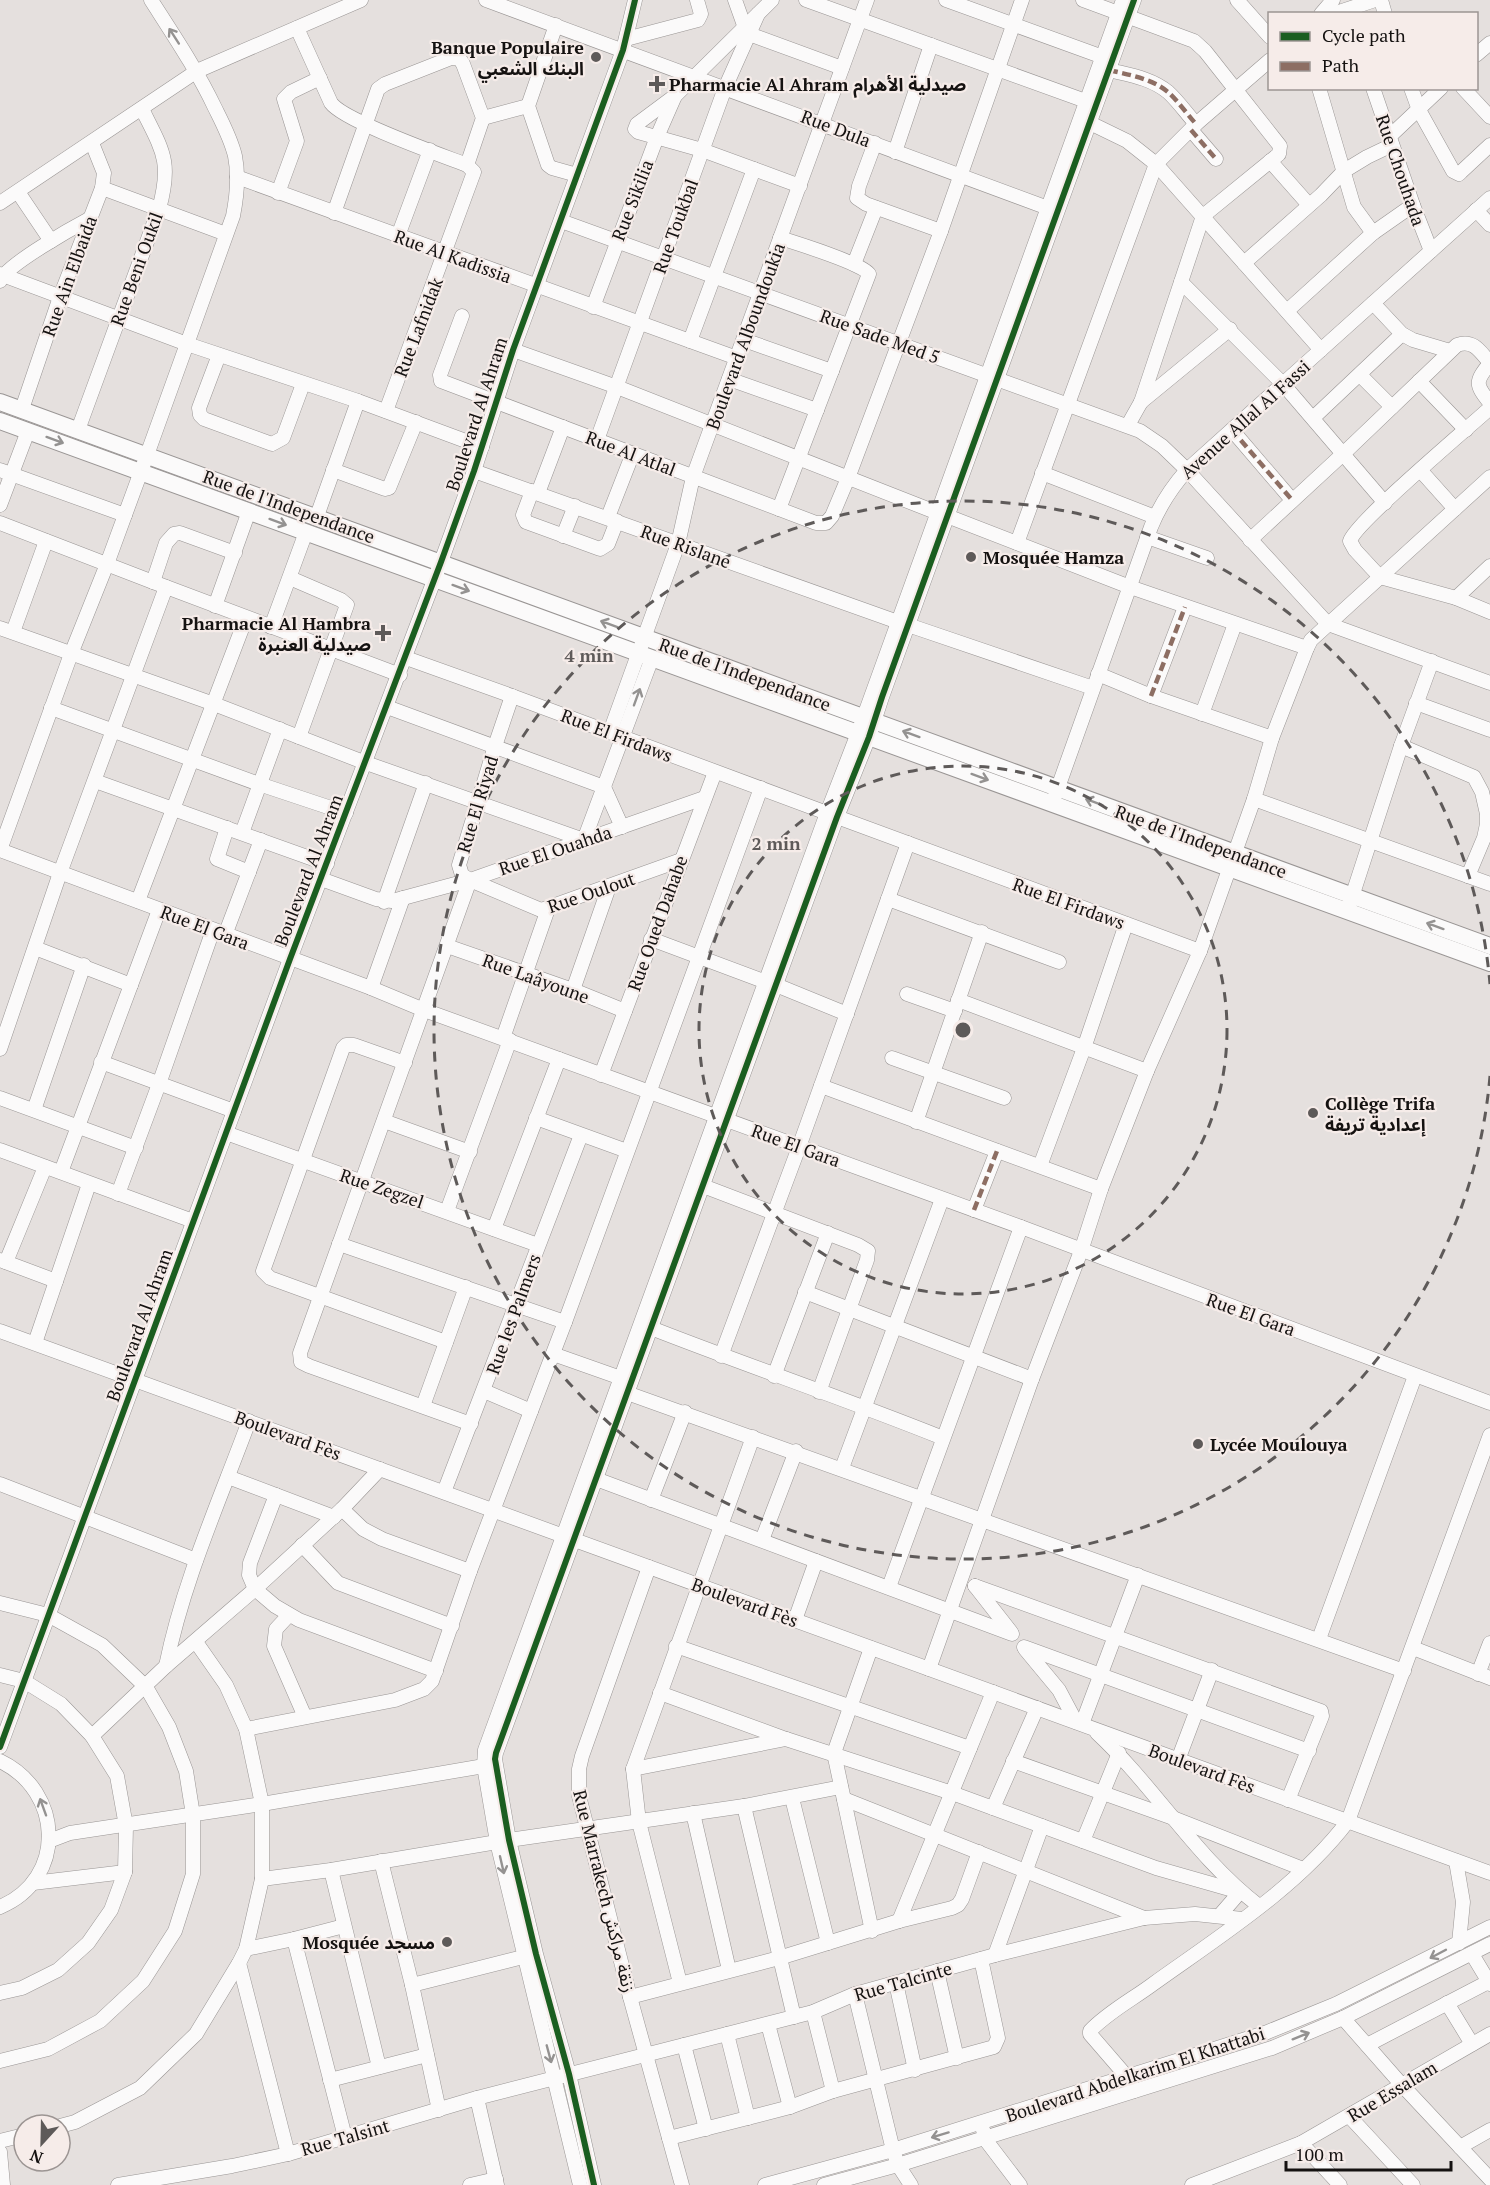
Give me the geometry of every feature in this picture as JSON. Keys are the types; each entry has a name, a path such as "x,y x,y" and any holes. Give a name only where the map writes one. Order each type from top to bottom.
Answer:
{"main road":[{"name":"Rue de l'Independance","path":"0,402 441,562 645,649"},
{"name":"Rue de l'Independance","path":"0,421 435,579 645,649 866,727 1350,903 1490,946"},
{"name":"Rue de l'Independance","path":"1350,903 1490,963"}],"street":[{"path":"0,850 71,654 141,472 226,234 236,197 235,156 229,136 197,71 153,0"},
{"path":"0,204 197,71 361,0"},
{"name":"Rue Dula","path":"486,0 522,7 556,25 625,44 693,76 1048,208"},
{"name":"Boulevard Al Ahram","path":"0,1747 290,959 435,579 474,471 513,350 625,44 635,0"},
{"path":"625,44 698,20 702,14 697,0"},
{"path":"735,0 747,32 842,68"},
{"path":"772,0 758,14 747,32 635,127 638,132 702,150 800,186"},
{"path":"806,0 1091,103"},
{"name":"Boulevard Alboundoukia","path":"584,840 604,787 616,734 678,544 693,477 867,0"},
{"path":"946,0 1160,86 1169,92 1216,159"},
{"path":"848,478 941,231 1022,0"},
{"path":"1083,0 1123,10 1194,41 1205,51 1279,142 1279,154 1203,216 1141,402 1128,425"},
{"path":"992,377 1048,208 1091,103 1123,10 1134,0"},
{"path":"1237,0 1268,37"},
{"path":"1323,12 1333,0"},
{"path":"1342,9 1375,0"},
{"path":"556,25 528,106 548,165 556,170 577,175"},
{"path":"297,28 334,107 365,124 430,150 471,170"},
{"name":"Rue Toukbal","path":"597,440 747,32"},
{"path":"1478,53 1490,43"},
{"path":"895,152 931,45"},
{"path":"334,213 375,96 381,86 451,58 459,58 483,118 528,106"},
{"path":"1017,543 1156,164 1268,61"},
{"path":"278,193 297,141 284,99 291,92 320,78"},
{"path":"1320,90 1354,207 1373,233"},
{"name":"Rue Chouhada","path":"1374,90 1431,251"},
{"path":"1412,90 1419,110 1455,173 1461,172 1490,145"},
{"path":"1244,263 1310,205 1344,171 1391,141 1440,90"},
{"path":"1464,90 1490,117"},
{"name":"Rue Sikilia","path":"593,307 657,137 676,94"},
{"path":"503,1841 496,1753 621,1378 722,1117 992,377 1090,123 1091,103"},
{"name":"Rue Beni Oukil","path":"78,430 159,209 165,185 162,148 142,109"},
{"name":"Rue Lafnidak","path":"386,411 446,254 471,170 483,118"},
{"path":"1090,123 1127,141 1156,164 1321,350"},
{"name":"Rue Ain Elbaida","path":"22,410 60,297 102,188 104,173 92,143"},
{"path":"875,143 858,186 857,198 876,208 941,231"},
{"path":"398,237 430,150"},
{"path":"1270,161 1310,205"},
{"path":"690,341 754,170"},
{"name":"Rue Al Kadissia","path":"237,177 737,358"},
{"path":"102,188 226,234"},
{"path":"18,192 51,241"},
{"name":"Avenue Allal Al Fassi","path":"1055,796 1147,537 1164,500 1187,470 1490,198"},
{"path":"1287,311 1373,233 1413,205"},
{"path":"854,264 876,208"},
{"path":"1476,210 1490,225"},
{"path":"1,277 51,241 91,218"},
{"name":"Rue Sade Med 5","path":"561,221 1128,425 1162,446 1187,470 1328,624"},
{"path":"779,509 869,277 867,269 780,238"},
{"path":"1,277 187,344 358,401 482,447"},
{"path":"1181,282 1283,384 1385,503"},
{"path":"1373,303 1402,334 1413,340 1450,351"},
{"name":"Rue Al Atlal","path":"462,316 440,377 441,381 816,523 826,523 832,516 848,478"},
{"path":"1141,402 1230,329"},
{"path":"1313,418 1402,334"},
{"path":"744,340 832,371"},
{"path":"1250,540 1457,345 1468,342 1473,344 1490,363 1480,375 1478,389 1490,403"},
{"path":"513,350 617,387 1130,587 1307,648"},
{"path":"219,355 199,408 200,415 204,419 272,444 278,443 283,438 303,384"},
{"path":"1360,375 1392,408"},
{"path":"729,379 817,410"},
{"path":"1419,381 1466,430"},
{"path":"317,516 358,401"},
{"path":"1490,408 1354,532 1350,541 1355,550 1380,577 1456,598 1490,612"},
{"path":"333,470 389,489 416,422"},
{"path":"563,427 523,519 563,536 600,549 608,544 612,519 633,453"},
{"path":"1232,430 1292,500"},
{"path":"0,505 6,472 28,431"},
{"name":"Rue Rislane","path":"474,471 1093,688"},
{"path":"1421,471 1455,509"},
{"path":"6,472 125,515"},
{"path":"1042,473 1155,517"},
{"path":"929,1669 1032,1379 1081,1251 1101,1189 1147,1071 1200,951 1254,799 1272,738 1307,648 1311,640 1328,624 1490,477"},
{"path":"563,536 575,506"},
{"path":"215,606 249,511"},
{"path":"0,523 399,675"},
{"path":"271,627 306,532"},
{"path":"0,1049 60,873 133,674 159,585 166,543 174,534 180,533 235,553"},
{"path":"1147,537 1207,558"},
{"path":"46,541 7,630 214,704 366,763 584,840"},
{"path":"1456,598 1490,566"},
{"path":"290,578 345,602 347,608 299,737"},
{"path":"1151,696 1185,607"},
{"path":"138,901 246,618"},
{"path":"1202,714 1235,624"},
{"path":"1328,624 1490,683"},
{"name":"Rue El Firdaws","path":"406,658 1200,951"},
{"path":"1350,903 1401,746 1432,661"},
{"path":"1098,674 1151,696 1272,738"},
{"name":"Rue El Riyad","path":"423,1406 302,1362 300,1353 470,880 462,875 459,865 512,696"},
{"path":"1416,702 1490,730"},
{"path":"387,707 604,787 622,827"},
{"path":"51,708 194,758 259,784 346,813"},
{"path":"242,833 280,729"},
{"path":"1401,746 1474,777 1482,792 1487,824 1484,838 1468,876"},
{"name":"Rue Oued Dahabe","path":"601,1075 715,772"},
{"path":"95,781 327,864"},
{"path":"321,879 384,902 426,783"},
{"path":"246,1729 395,1700 415,1694 424,1689 432,1680 470,1571 565,1322 761,788"},
{"name":"Rue El Ouahda","path":"384,902 470,880 704,798"},
{"path":"1254,799 1490,884"},
{"path":"227,828 217,859 249,872"},
{"path":"118,1194 219,932 249,872 261,840"},
{"path":"721,1356 908,843"},
{"name":"Rue El Gara","path":"0,850 371,988 423,1010 1021,1227 1490,1403"},
{"name":"Rue Oulout","path":"470,880 536,910 548,909 681,860"},
{"path":"573,990 609,886"},
{"path":"371,988 403,898"},
{"path":"888,899 1059,962"},
{"path":"447,1211 470,1152 507,1039 525,973 548,909"},
{"path":"61,1172 159,910"},
{"path":"1040,1166 1084,1048 1126,924"},
{"path":"916,1122 982,932"},
{"path":"651,939 847,1014"},
{"name":"Rue Laâyoune","path":"447,946 573,990 625,1011"},
{"path":"35,948 131,985"},
{"path":"34,1110 84,965"},
{"path":"907,994 957,1005 1147,1071"},
{"path":"405,1063 354,1045 346,1045 343,1048 262,1267 270,1278 446,1341"},
{"path":"892,1058 1004,1098"},
{"path":"494,1229 559,1059"},
{"path":"101,1062 234,1111"},
{"path":"821,1086 1101,1189"},
{"path":"0,1098 136,1148"},
{"path":"594,2185 530,1956 484,1766 485,1750 569,1538 596,1479 703,1186 722,1117"},
{"path":"536,1118 627,1151"},
{"path":"384,1121 470,1152"},
{"name":"Rue Zegzel","path":"226,1133 538,1245"},
{"name":"Rue les Palmers","path":"444,1492 581,1135"},
{"path":"0,1150 193,1221"},
{"path":"974,1210 997,1151"},
{"path":"45,1167 3,1261 57,1281"},
{"path":"35,1344 90,1185"},
{"path":"703,1186 828,1233 868,1251 819,1392"},
{"path":"842,1468 942,1199"},
{"path":"889,1587 1021,1227"},
{"path":"774,1376 828,1233"},
{"path":"339,1244 565,1322"},
{"path":"466,1287 423,1406 471,1424"},
{"path":"805,1292 1032,1379"},
{"path":"651,1328 774,1376 866,1407 943,1438"},
{"name":"Boulevard Fès","path":"0,1331 1490,1873"},
{"path":"553,1354 621,1378"},
{"path":"1319,1639 1415,1376"},
{"path":"484,1391 531,1411"},
{"path":"627,1393 796,1451 1404,1671"},
{"path":"651,1500 685,1412"},
{"path":"166,1666 172,1636 196,1560 249,1421"},
{"path":"1131,2084 1090,2034 1090,2031 1259,1906 1303,1869 1334,1839 1348,1821 1490,1435"},
{"path":"680,1983 639,1822 633,1769 753,1437"},
{"path":"762,1540 796,1451"},
{"path":"92,1736 166,1666 196,1642 338,1513 380,1469"},
{"path":"228,1477 276,1495 338,1513 382,1539 470,1571"},
{"path":"596,1479 1012,1634"},
{"path":"0,1484 196,1560"},
{"path":"276,1495 250,1563 249,1575 255,1589 289,1615 436,1671"},
{"path":"302,1545 338,1583 452,1626"},
{"path":"795,1620 816,1561"},
{"name":"Rue Marrakech زنقة مراكش","path":"649,1567 582,1756 579,1769 579,1796 630,1997 682,2185"},
{"path":"964,1573 1059,1690 1083,1725 1119,1753 1173,1818 1240,1892 1259,1906"},
{"path":"1083,1725 1138,1575"},
{"path":"975,1586 1116,1635 1321,1711 1322,1716 1288,1800"},
{"path":"0,1603 48,1615 102,1645 146,1687 169,1727 186,1771 193,1815 193,1874 175,1931 144,1981 100,2021 48,2049 0,2061"},
{"path":"289,1615 276,1629 274,1646 305,1717"},
{"path":"72,2123 140,2088 196,2034 246,1949 262,1879 262,1804 246,1729 226,1685 196,1642"},
{"path":"1413,1648 1484,1676 1490,1643"},
{"path":"676,1646 970,1748"},
{"path":"1024,1647 1308,1751"},
{"path":"871,1648 834,1753 872,1931"},
{"path":"1178,1760 1212,1670"},
{"path":"0,1675 24,1681 61,1704 92,1736 117,1776 126,1826 125,1872 111,1910 88,1943 58,1970 22,1988 0,1993"},
{"path":"899,1922 993,1692"},
{"path":"660,1693 786,1739 952,1793 1156,1868 1240,1892"},
{"path":"993,1808 1036,1708"},
{"path":"633,1769 786,1739"},
{"path":"1083,1841 1119,1753"},
{"path":"0,1761 12,1766 25,1777 44,1806 49,1823 46,1856 33,1883 21,1894 0,1907"},
{"path":"1013,1761 1173,1818 1303,1869"},
{"path":"49,1841 69,1833 126,1826 484,1766"},
{"path":"262,1879 792,1798 842,1793 936,1835 1144,1918"},
{"path":"792,1798 828,1943"},
{"path":"744,1806 794,2017"},
{"path":"693,1813 729,1970"},
{"path":"669,2138 790,2107 833,2091 991,2048 998,2041 988,1957 1026,1870 1042,1826"},
{"path":"630,1997 779,1958 958,1905 979,1852"},
{"path":"381,1861 440,2110"},
{"path":"1456,1861 1463,1902 1459,1943"},
{"path":"331,1870 379,2067"},
{"path":"33,1883 125,1872"},
{"path":"1220,1916 1240,1892"},
{"name":"Rue Talcinte","path":"562,2076 813,2012 855,1994 988,1957 1144,1918 1173,1914 1242,1919"},
{"path":"246,1949 344,1926"},
{"name":"Boulevard Abdelkarim El Khattabi","path":"1131,2084 1336,2004 1490,1927"},
{"path":"294,1939 345,2137"},
{"name":"Boulevard Abdelkarim El Khattabi","path":"765,2185 893,2150 983,2130 1131,2084 1264,2051 1343,2018 1490,1944"},
{"path":"1366,2045 1490,1982 1472,1954"},
{"path":"412,1985 530,1956"},
{"path":"239,1963 288,2154"},
{"path":"937,1971 957,2058"},
{"path":"896,1983 915,2070"},
{"path":"855,1994 893,2150 898,2165 911,2185"},
{"path":"1447,2003 1473,2044"},
{"path":"813,2012 833,2091"},
{"path":"1343,2018 1490,2180"},
{"path":"768,2024 790,2107"},
{"path":"727,2034 748,2118"},
{"name":"Rue Essalam","path":"1192,2185 1301,2143 1350,2117 1401,2084 1490,2034"},
{"path":"684,2045 706,2129"},
{"path":"330,2080 427,2055"},
{"path":"562,2076 580,2185"},
{"name":"Rue Talsint","path":"118,2185 288,2154 477,2098 562,2076"},
{"path":"470,2185 496,2182 477,2098"},
{"path":"1350,2117 1413,2185"},
{"path":"983,2130 1020,2185"},
{"name":"Boulevard Abdelkarim El Khattabi","path":"824,2185 898,2165 983,2130"},
{"path":"1460,2147 1490,2130"},
{"path":"1301,2143 1340,2185"},
{"path":"0,2152 3,2185"}],"marked path":[{"path":"1109,70 1140,78 1161,87 1175,99 1196,124"},
{"path":"1191,130 1216,159"},
{"path":"1232,430 1292,500"},
{"path":"1151,696 1185,607"},
{"path":"974,1210 997,1151"}],"cycle path":[{"path":"0,1747 290,959 441,562 474,471 513,350 623,50 635,0"},
{"path":"594,2185 569,2074 536,1954 509,1840 495,1759 496,1753 837,817 869,737 1134,0"}],"place":[{"name":"Banque Populaire البنك الشعبي","path":"596,57"},
{"name":"Pharmacie Al Ahram صيدلية الأهرام","path":"657,84"},
{"name":"Mosquée Hamza","path":"971,557"},
{"name":"Pharmacie Al Hambra صيدلية العنبرة","path":"383,633"},
{"name":"Collège Trifa إعدادية تريفة","path":"1313,1113"},
{"name":"Lycée Moulouya","path":"1198,1444"},
{"name":"Mosquée مسجد","path":"447,1942"}]}
